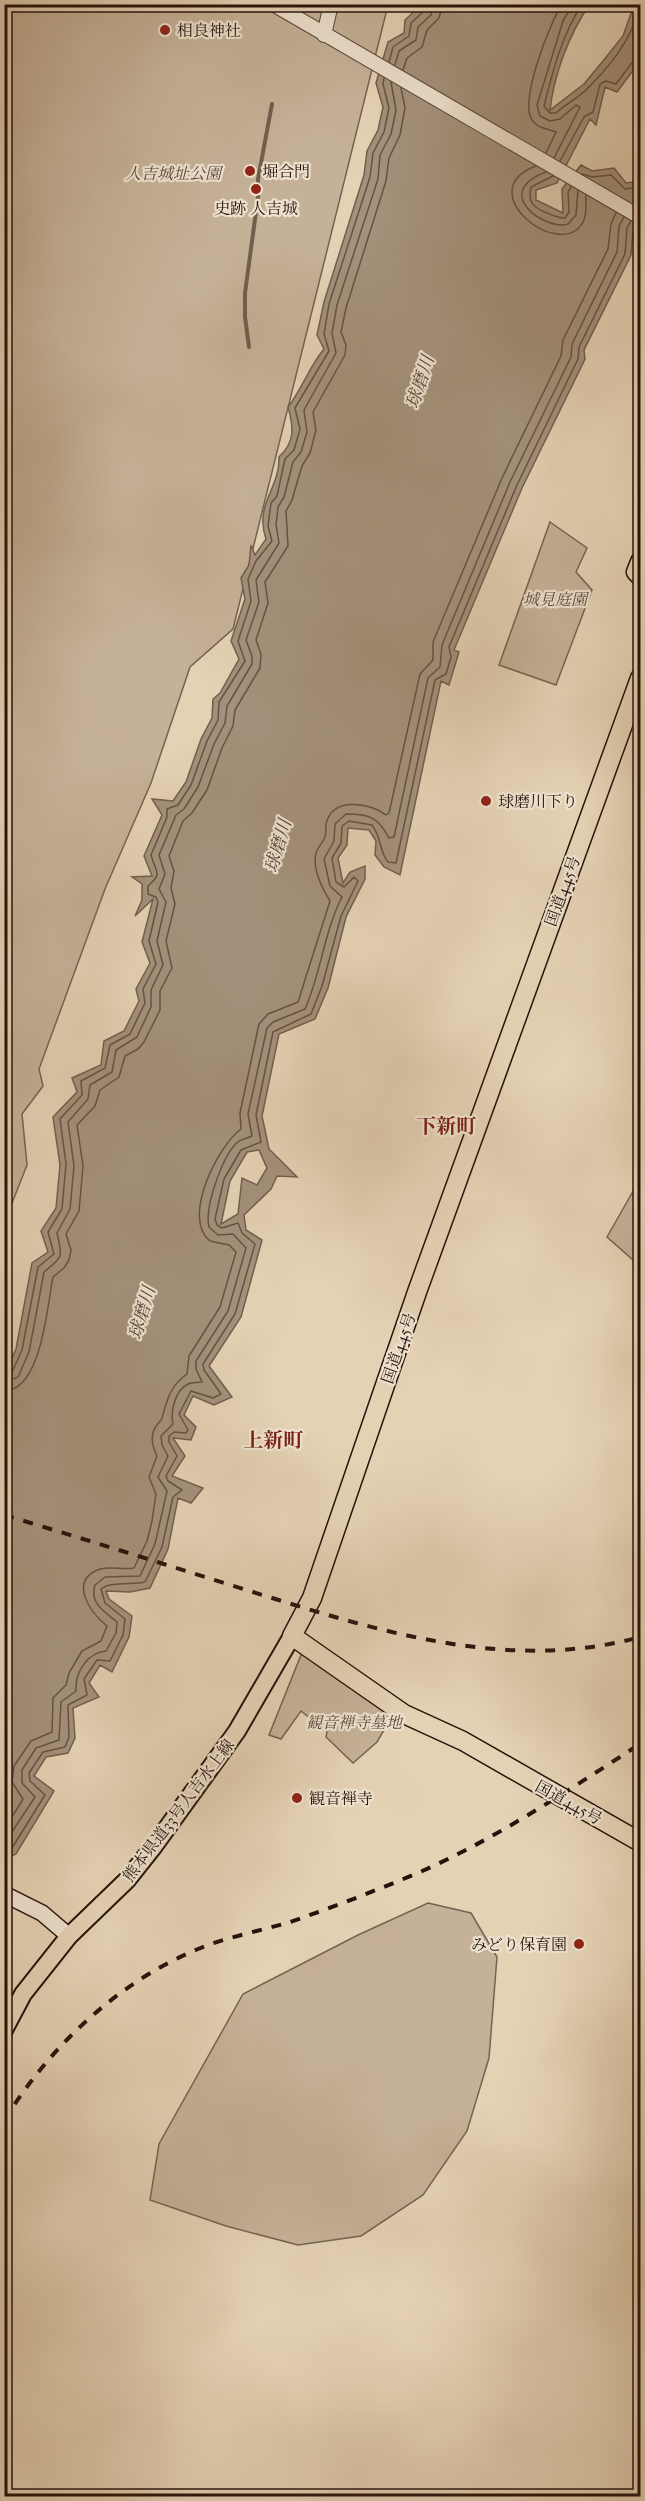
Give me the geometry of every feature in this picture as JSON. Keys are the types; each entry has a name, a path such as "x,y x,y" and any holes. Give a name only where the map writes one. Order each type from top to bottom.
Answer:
{"highway":[{"path":"640,562 636,572 640,576"},
{"name":"国道445号","path":"640,678 417,1292 312,1598 292,1636 404,1714 463,1741 640,1842"}],"main road":[{"name":"熊本県道33号人吉水上線","path":"4,2030 23,1994 69,1936 127,1880 154,1846 237,1731 292,1636"},
{"path":"4,1894 42,1913 69,1936"}],"street":[{"path":"273,4 640,217"},
{"path":"324,35 331,4"}],"green space":[{"name":"人吉城址公園","path":"5,5 388,5 233,629 190,667 151,783 105,889 39,1069 43,1086 22,1114 27,1165 5,1221"},
{"name":"城見庭園","path":"550,522 587,548 576,572 592,590 556,685 499,665"},
{"path":"640,1179 640,1266 607,1237"},
{"name":"観音禅寺墓地","path":"303,1650 394,1713 377,1742 353,1763 326,1737 327,1732 301,1711 281,1739 269,1735"},
{"path":"428,1903 471,1913 497,1957 489,2058 467,2131 423,2195 361,2236 298,2245 226,2226 150,2200 159,2144 243,1994 358,1935"}],"water":[{"name":"球磨川","path":"421,5 589,5 564,55 555,83 550,110 584,84 623,36 634,5 640,5 640,61 617,92 605,87 596,125 590,119 557,183 536,190 536,200 563,213 562,189 581,165 592,171 614,168 626,183 640,181 640,217 633,229 631,255 584,350 585,359 522,488 454,650 459,652 449,685 441,681 400,875 384,867 375,855 376,841 369,830 348,828 347,845 338,858 343,883 350,872 365,866 365,879 346,917 328,988 315,1019 279,1034 262,1116 269,1149 297,1177 277,1176 271,1189 244,1215 246,1230 262,1240 241,1317 209,1366 232,1397 214,1405 193,1396 184,1415 196,1427 191,1440 173,1438 185,1456 172,1476 203,1488 191,1503 178,1498 168,1549 150,1588 130,1592 106,1591 109,1599 132,1616 129,1637 112,1672 100,1665 89,1683 99,1697 73,1708 75,1738 68,1753 46,1757 34,1776 54,1791 16,1854 5,1859 5,1374 16,1349 32,1263 48,1252 41,1231 56,1208 60,1165 53,1117 77,1092 72,1078 101,1065 104,1041 124,1031 139,1001 136,989 150,963 142,942 153,899 135,916 142,900 142,884 132,877 152,876 144,856 162,815 152,799 173,801 186,782 201,739 212,718 213,699 220,693 239,659 231,641 245,599 241,578 249,565 251,545 255,555 266,539 263,527 265,506 276,478 279,457 288,446 292,434 288,407 324,349 317,335 324,302 364,175 367,151 378,130 383,107 376,83 388,42 404,33 405,20","holes":["259,1150 267,1168 257,1185 242,1178 238,1214 221,1224 230,1181 247,1152"]}],"waterway":[{"path":"249,347 245,293 258,197 258,179 272,104"}],"railway":[{"path":"4,1515 348,1621 444,1643 493,1649 542,1651 591,1647 640,1637"},
{"path":"4,2121 22,2094 64,2043 113,1998 140,1979 198,1949 305,1917 443,1862 501,1831 640,1744"}],"place":[{"name":"相良神社","path":"165,30"},
{"name":"堀合門","path":"250,171"},
{"name":"史跡 人吉城","path":"256,189"},
{"name":"球磨川下り","path":"486,801"},
{"name":"観音禅寺","path":"297,1798"},
{"name":"みどり保育園","path":"579,1944"}],"district":[{"name":"下新町","path":"446,1126"},
{"name":"上新町","path":"273,1440"}]}
